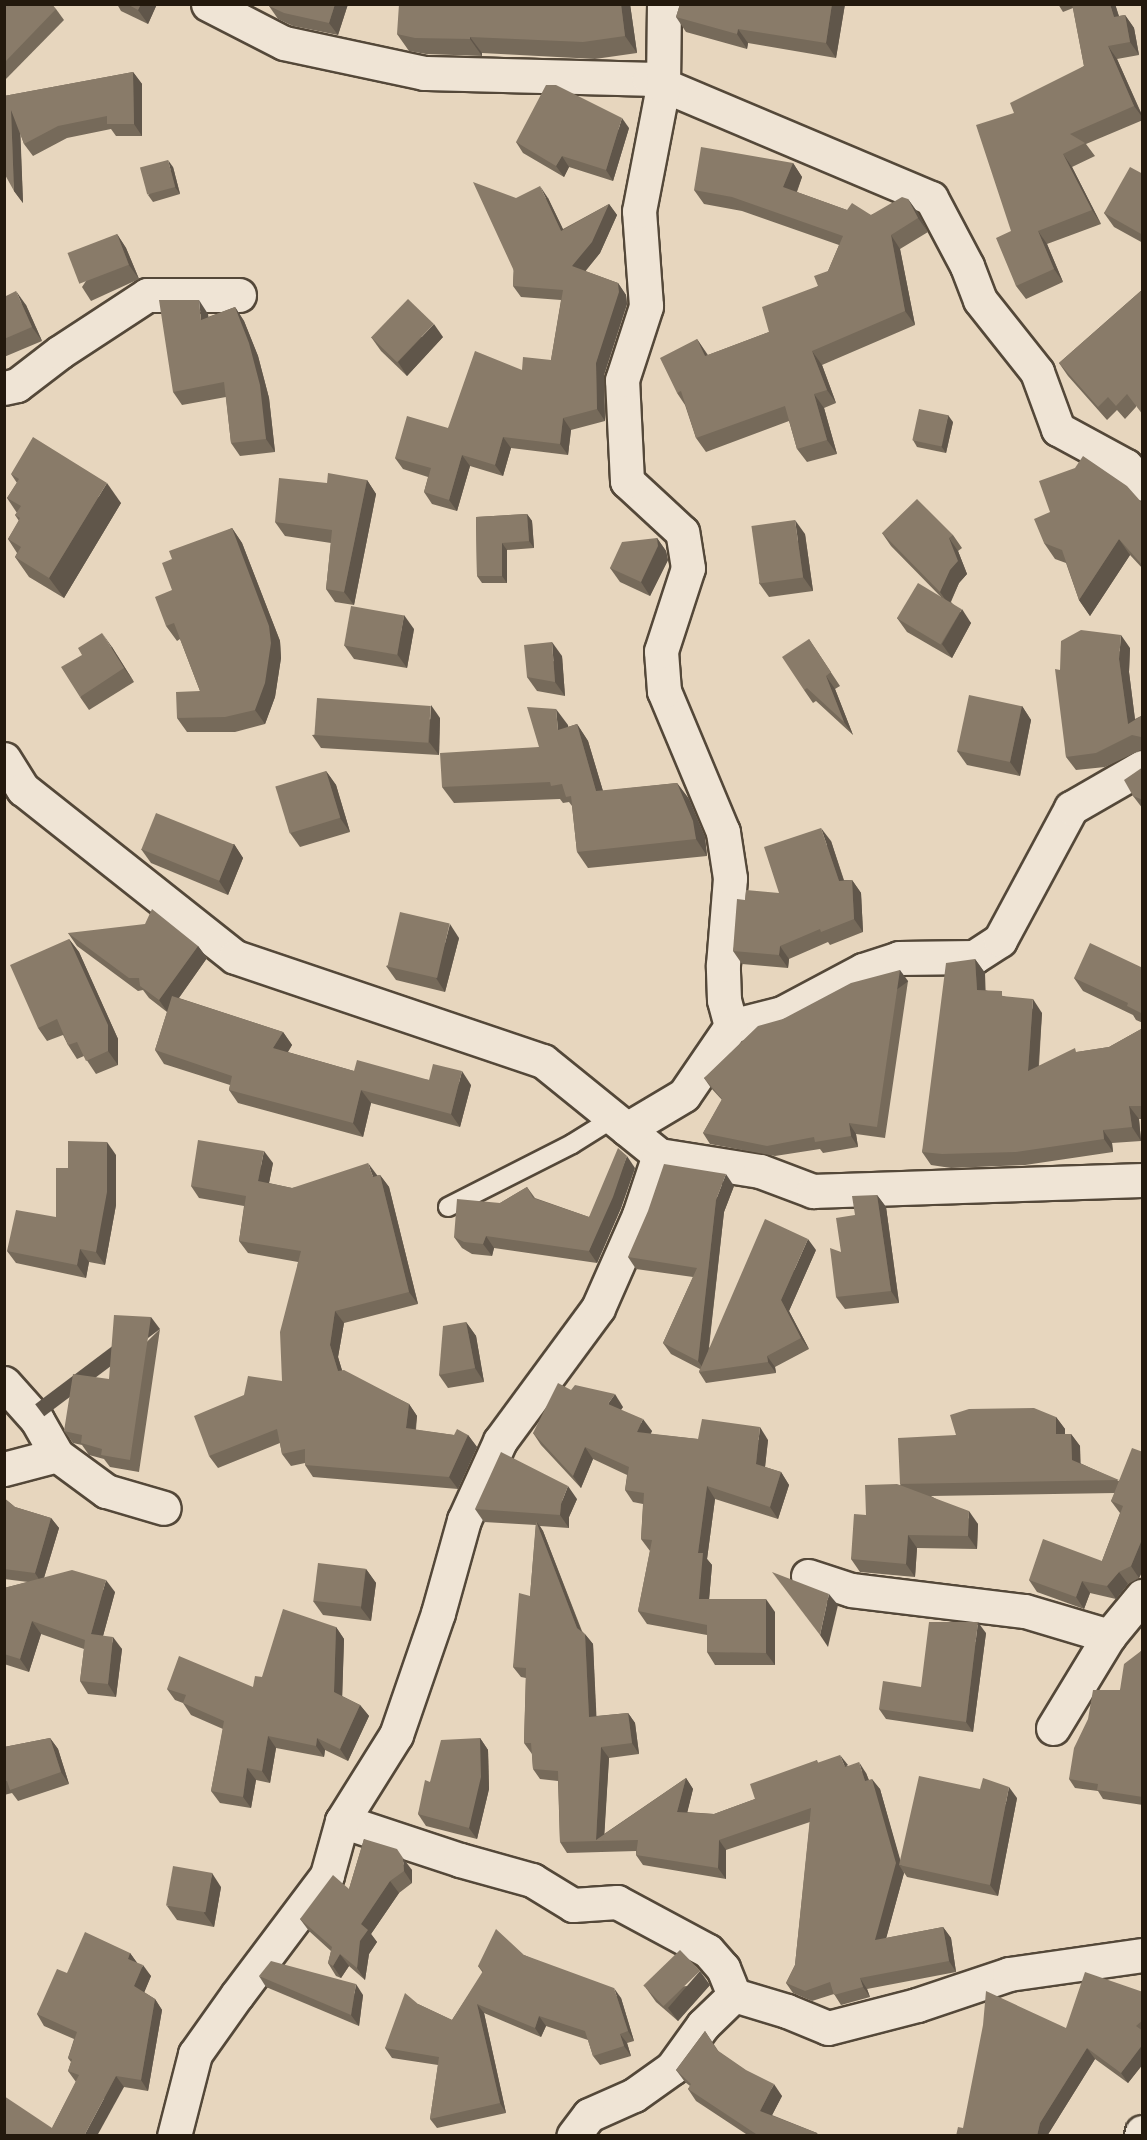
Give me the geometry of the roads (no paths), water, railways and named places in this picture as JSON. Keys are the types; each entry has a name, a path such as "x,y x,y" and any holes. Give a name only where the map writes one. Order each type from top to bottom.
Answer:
{"street":[{"path":"208,4 284,43 424,73 648,79 931,198 968,266 980,300 1037,372 1058,429 1126,466 1143,484"},
{"path":"664,4 663,86 639,211 646,306 622,380 627,481 682,532 688,568 661,651 664,691 723,831 730,878 723,965 724,1000 731,1026"},
{"path":"4,388 17,385 60,352 147,296 239,295"},
{"path":"4,759 14,796 235,957 543,1061 658,1155 760,1172 813,1191 1143,1180"},
{"path":"619,1124 684,1095 731,1026 782,1013 863,970 898,958 974,957 1000,940 1071,808 1143,767"},
{"path":"174,2136 195,2054 327,1875 342,1821 396,1735 438,1613 464,1520 500,1441 598,1308 639,1215 658,1155"},
{"path":"4,1383 37,1420 57,1455 106,1491 165,1508"},
{"path":"4,1469 57,1455"},
{"path":"808,1576 851,1590 1025,1611 1109,1636"},
{"path":"1053,1728 1109,1636 1143,1596"},
{"path":"342,1821 460,1860 532,1880 573,1905 617,1902 708,1951 723,1968 734,1995"},
{"path":"734,1995 787,2011 828,2028 917,2005 1009,1974 1143,1956"},
{"path":"573,2136 589,2115 634,2095 672,2068 703,2025 734,1995"}],"lane":[{"path":"448,1207 572,1144 619,1124"}]}
